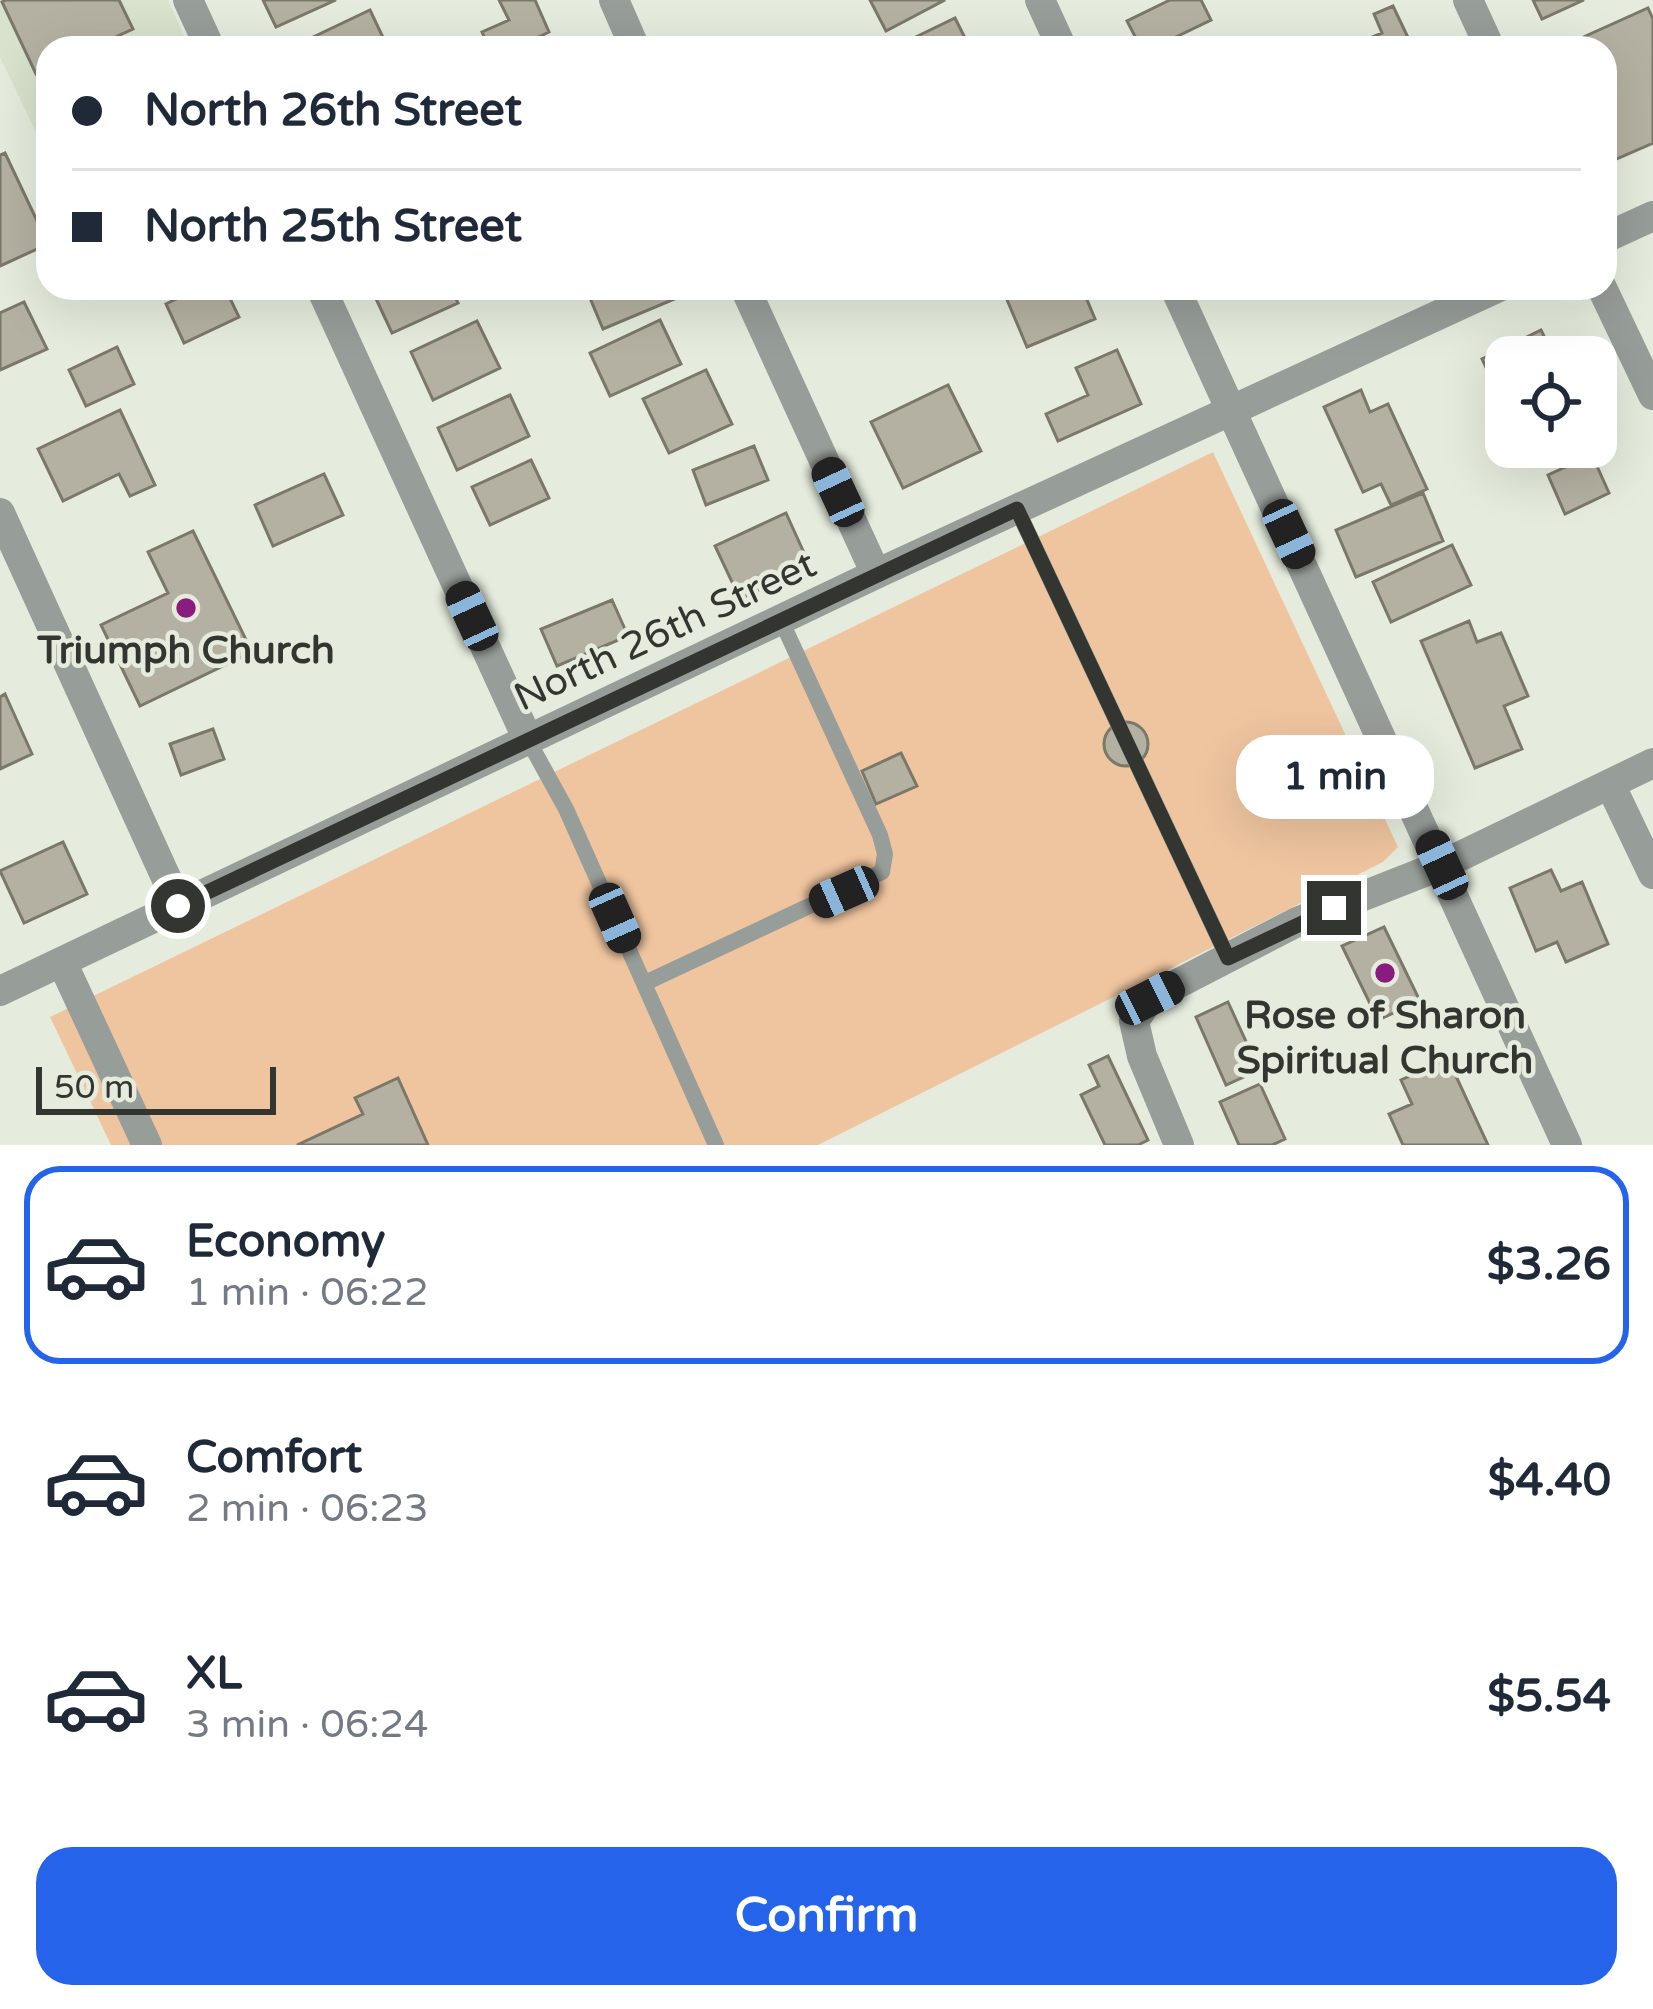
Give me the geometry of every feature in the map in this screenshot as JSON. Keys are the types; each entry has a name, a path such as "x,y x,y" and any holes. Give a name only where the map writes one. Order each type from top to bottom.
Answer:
{"street":[{"path":"188,0 204,36"},
{"path":"614,0 630,36"},
{"path":"1040,0 1056,36"},
{"path":"1468,0 1484,36"},
{"path":"1617,232 1653,216"},
{"path":"326,300 528,740"},
{"path":"750,300 876,574"},
{"path":"1180,300 1567,1145"},
{"name":"North 26th Street","path":"0,991 876,574 1471,300"},
{"path":"1608,300 1653,395"},
{"path":"0,513 178,906"},
{"path":"1179,1145 1142,1056 1134,1021 1150,998 1298,922 1442,865 1653,763"},
{"path":"1610,784 1653,874"},
{"path":"62,962 147,1145"}],"lane":[{"path":"1017,509 1228,958"},
{"path":"645,983 882,872 885,854 880,835 781,620"},
{"path":"528,740 550,774 716,1145"}],"shaded area":[{"path":"0,0 168,0 184,36 36,36 36,132 0,57"},
{"path":"1213,452 1398,847 1383,862 818,1145 111,1145 50,1017"}],"building":[{"path":"119,0 133,29 118,36 36,36 36,74 2,2"},
{"path":"263,0 336,0 276,27"},
{"path":"499,0 535,0 549,32 484,36 482,32 509,20"},
{"path":"870,0 945,0 886,31"},
{"path":"1170,0 1201,0 1211,20 1178,36 1135,36 1127,21"},
{"path":"1533,0 1584,0 1542,19"},
{"path":"1393,6 1407,36 1375,36 1382,33 1374,14"},
{"path":"1648,8 1653,19 1653,143 1617,159 1617,36 1586,36"},
{"path":"370,10 382,36 315,36"},
{"path":"955,18 964,36 918,36"},
{"path":"5,153 36,219 36,250 0,266 0,155"},
{"path":"231,300 239,317 184,343 166,304"},
{"path":"377,300 457,300 458,303 392,333"},
{"path":"591,300 672,300 603,329"},
{"path":"1007,300 1087,300 1095,319 1027,347"},
{"path":"24,302 47,349 0,370 0,313"},
{"path":"660,320 681,364 610,396 590,353"},
{"path":"477,321 500,368 433,400 411,352"},
{"path":"117,347 134,384 86,406 69,370"},
{"path":"1117,350 1141,404 1058,441 1046,414 1088,395 1076,368"},
{"path":"706,370 732,424 669,453 643,399"},
{"path":"948,385 981,451 903,488 871,422"},
{"path":"1361,390 1370,412 1388,404 1427,489 1391,505 1381,484 1363,492 1324,407"},
{"path":"510,395 529,436 457,470 438,428"},
{"path":"120,410 155,485 130,496 119,474 63,501 38,449"},
{"path":"754,446 768,480 706,505 693,470"},
{"path":"531,460 549,498 490,525 472,487"},
{"path":"1563,468 1598,468 1609,493 1565,514 1548,475"},
{"path":"324,474 343,515 273,546 255,505"},
{"path":"1423,493 1443,541 1356,577 1336,530"},
{"path":"786,513 810,566 740,599 715,546"},
{"path":"193,531 252,652 140,706 101,625 168,593 148,552"},
{"path":"1452,545 1471,585 1391,622 1373,582"},
{"path":"612,600 628,636 557,666 541,629"},
{"path":"1469,621 1477,642 1501,633 1528,696 1504,706 1522,749 1475,768 1421,641"},
{"path":"5,694 32,754 0,769 0,697"},
{"path":"1126,722 1142,728 1148,744 1142,760 1126,766 1110,760 1104,744 1110,728"},
{"path":"213,729 224,759 181,775 170,744"},
{"path":"901,753 917,786 876,804 862,771"},
{"path":"63,842 87,894 24,923 0,871"},
{"path":"1551,870 1561,891 1582,882 1608,944 1566,962 1557,942 1536,951 1510,888"},
{"path":"1384,927 1420,1001 1378,1020 1342,946"},
{"path":"1228,1002 1259,1070 1226,1085 1196,1017"},
{"path":"1108,1056 1148,1140 1138,1145 1105,1145 1081,1095 1099,1086 1089,1065"},
{"path":"1448,1059 1488,1145 1403,1145 1389,1114 1412,1104 1401,1080"},
{"path":"398,1078 428,1145 297,1145 363,1114 355,1098"},
{"path":"1260,1084 1285,1139 1272,1145 1239,1145 1220,1102"}],"place":[{"name":"Triumph Church","path":"186,608"},
{"name":"Rose of Sharon Spiritual Church","path":"1385,973"}],"route":[{"path":"178,906 1017,509 1228,958 1334,908"}]}
